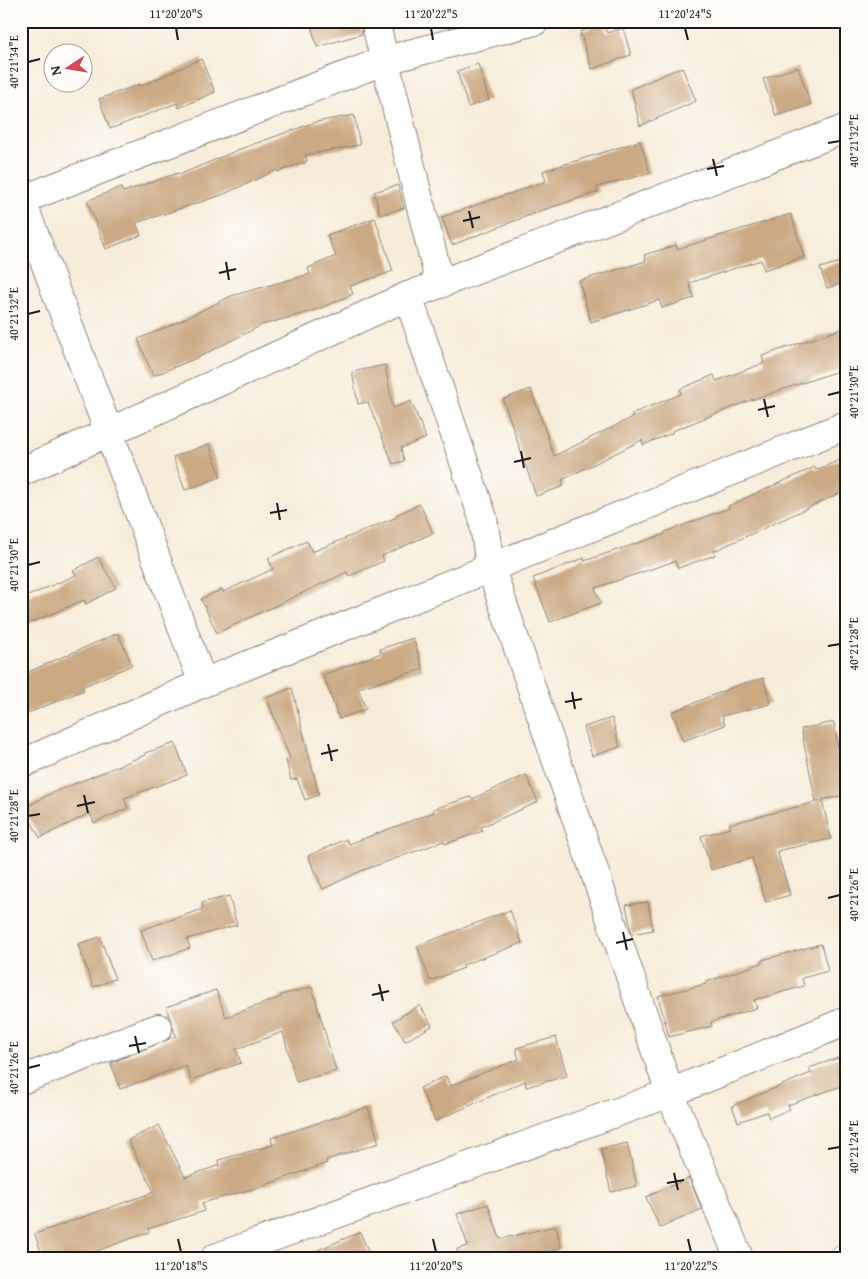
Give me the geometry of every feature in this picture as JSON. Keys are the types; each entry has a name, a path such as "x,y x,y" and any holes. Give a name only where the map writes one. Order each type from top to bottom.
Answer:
{"street":[{"path":"376,21 440,284"},
{"path":"203,683 21,200 386,60 535,21"},
{"path":"21,472 408,296 847,128"},
{"path":"408,296 483,518 490,566 670,1093 739,1258"},
{"path":"21,764 203,683 490,566 847,425"},
{"path":"215,1258 670,1093 847,1021"},
{"path":"21,1080 158,1028"}],"building":[{"path":"310,21 360,21 362,34 317,47"},
{"path":"603,24 607,33 623,28 631,55 592,69 580,32"},
{"path":"201,59 215,92 179,108 177,103 110,129 99,99 140,84 141,86"},
{"path":"478,64 489,100 468,107 457,71"},
{"path":"682,67 696,101 640,126 631,89"},
{"path":"798,67 811,105 776,116 763,79"},
{"path":"354,115 360,145 305,155 307,161 278,172 277,170 222,195 136,223 141,235 106,249 87,201 121,187 123,192 178,173 179,175 240,149 316,122"},
{"path":"640,141 650,173 597,187 598,192 543,210 452,245 442,217 546,181 543,171"},
{"path":"398,185 404,208 380,215 374,192"},
{"path":"791,214 804,257 764,270 761,260 689,283 694,298 662,308 659,300 591,322 579,281 646,261 644,255 676,245 677,249"},
{"path":"375,218 393,271 350,286 353,294 316,310 262,325 199,357 153,376 138,339 231,296 310,274 308,268 336,256 327,235"},
{"path":"847,260 847,282 827,288 820,268"},
{"path":"847,327 847,368 751,400 672,431 672,433 643,445 642,440 562,480 564,486 536,496 503,399 531,389 554,456 633,417 631,414 681,394 680,389 714,375 716,381 764,363 762,356"},
{"path":"385,365 393,408 411,401 426,438 401,448 404,461 393,464 368,402 358,404 352,372"},
{"path":"209,444 221,477 185,490 173,457"},
{"path":"847,457 847,490 714,551 715,555 678,568 675,561 595,588 601,603 550,622 533,578 584,558 584,561 665,534 665,532 729,508 728,506 815,467 816,470"},
{"path":"420,504 433,533 382,556 384,561 349,576 347,572 217,633 201,599 222,589 223,592 273,569 268,558 307,541 312,552 397,517 396,515"},
{"path":"98,557 116,588 86,604 84,600 21,627 21,599 76,575 73,571"},
{"path":"118,633 132,665 82,687 84,690 21,716 21,675"},
{"path":"413,638 423,669 358,688 366,709 339,719 323,675 381,653 380,649"},
{"path":"764,678 770,704 722,716 725,725 683,741 672,712 738,685"},
{"path":"292,688 319,795 305,800 297,779 291,780 286,760 290,759 267,698"},
{"path":"612,718 620,747 592,756 584,727"},
{"path":"834,722 846,795 822,800 831,839 777,851 790,895 766,902 752,858 711,870 701,836 731,828 729,824 820,801 816,802 801,729"},
{"path":"175,743 187,775 124,798 128,808 94,823 90,813 40,838 24,808 50,794 145,755 145,753"},
{"path":"526,775 538,802 481,827 483,831 445,844 444,841 361,871 323,889 308,856 346,839 349,844 434,812 433,809 471,797 472,799"},
{"path":"229,896 237,925 187,939 190,948 152,961 141,930 203,909 202,903"},
{"path":"648,902 653,930 632,934 626,905"},
{"path":"510,910 522,943 463,965 464,968 430,981 417,946"},
{"path":"100,937 115,979 93,987 78,944"},
{"path":"821,944 828,971 802,978 804,986 754,1000 757,1008 711,1022 712,1026 669,1037 658,996 706,984 706,982 762,963 762,960"},
{"path":"312,987 336,1071 296,1082 283,1032 236,1049 241,1063 191,1080 186,1065 120,1089 111,1063 176,1036 166,1007 216,990 226,1017 281,997 281,995"},
{"path":"420,1005 432,1026 405,1041 393,1021"},
{"path":"556,1037 567,1076 526,1087 525,1081 435,1121 420,1088 446,1076 450,1086 519,1059 516,1048"},
{"path":"838,1058 847,1084 788,1105 790,1109 769,1118 767,1112 738,1122 732,1106 811,1073 809,1068"},
{"path":"368,1107 379,1143 326,1160 327,1163 260,1187 202,1203 204,1211 148,1229 149,1232 78,1258 43,1258 35,1234 154,1192 128,1140 159,1125 185,1177 220,1165 219,1160 273,1145 271,1138"},
{"path":"627,1143 637,1186 611,1192 601,1149"},
{"path":"689,1178 702,1209 660,1228 646,1197"},
{"path":"488,1204 500,1239 556,1226 561,1248 520,1258 458,1258 457,1249 468,1246 457,1214"},
{"path":"360,1232 371,1258 299,1258"}]}
